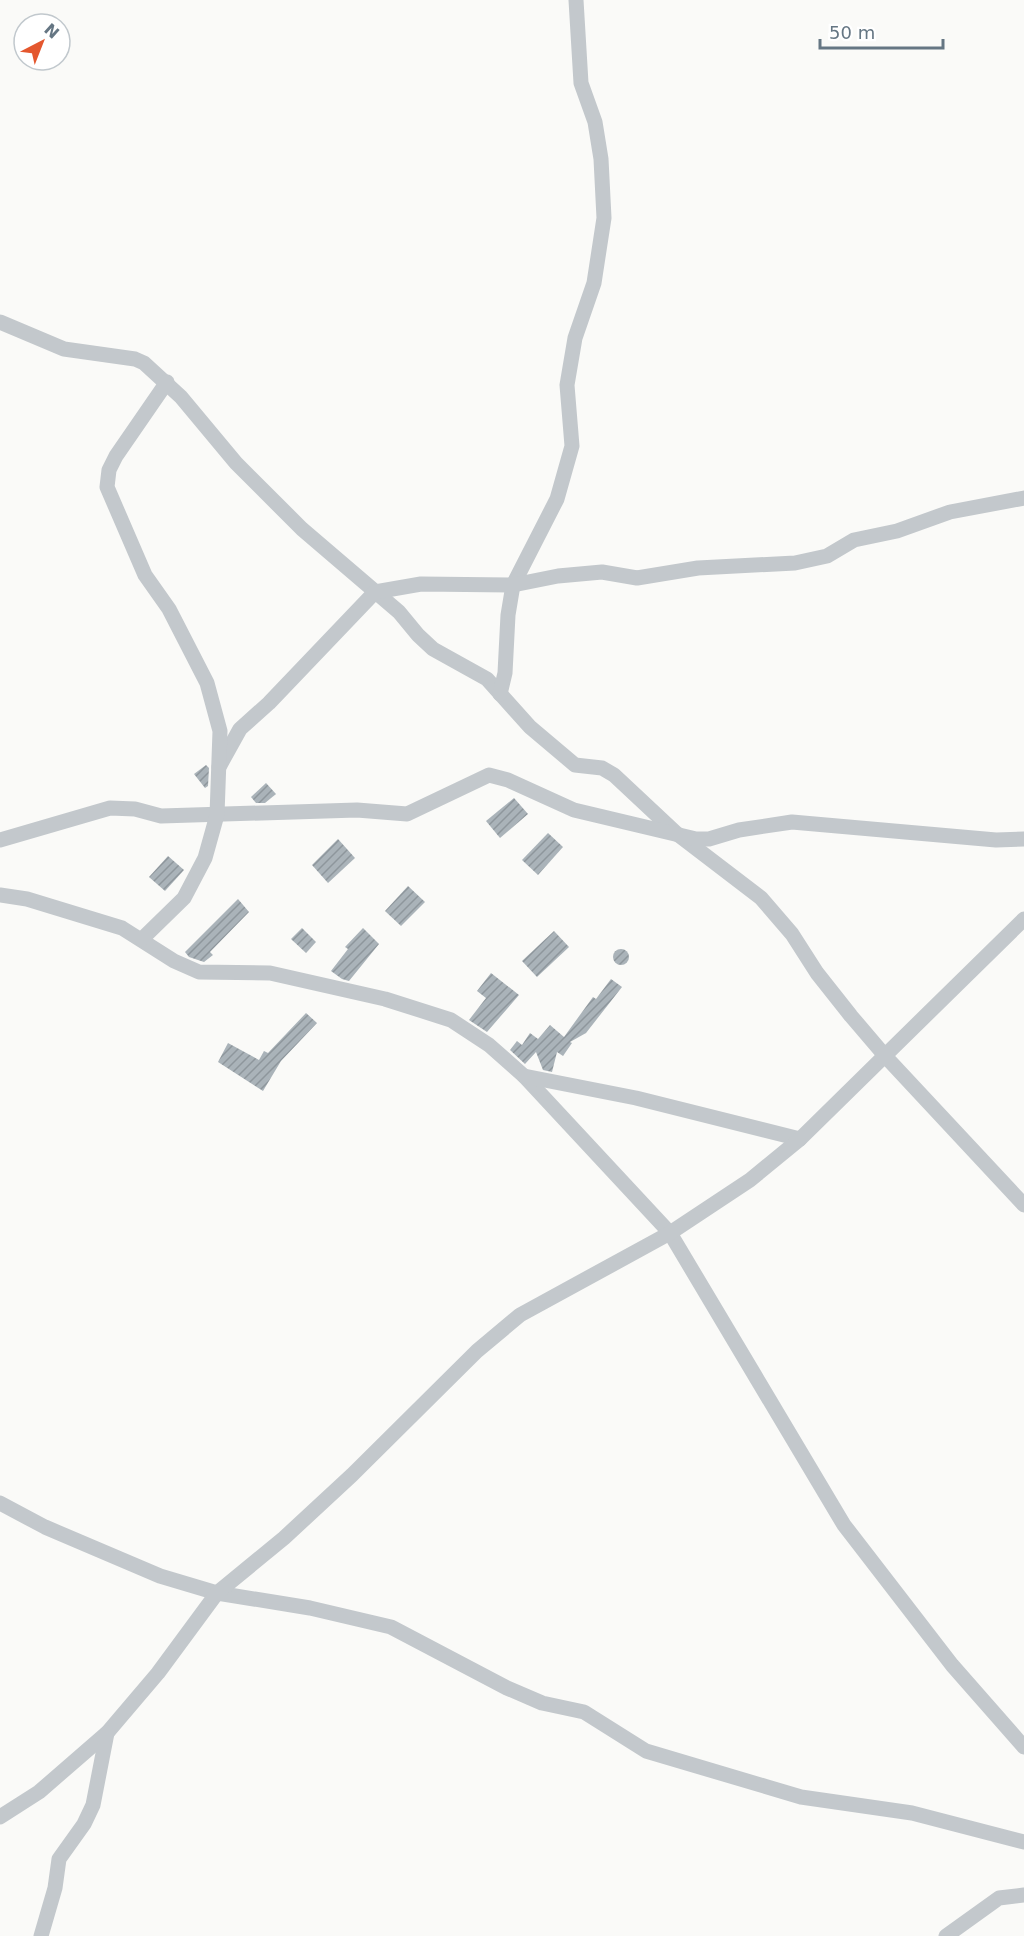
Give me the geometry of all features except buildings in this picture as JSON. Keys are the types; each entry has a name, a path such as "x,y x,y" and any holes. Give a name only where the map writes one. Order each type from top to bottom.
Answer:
{"street":[{"path":"500,694 505,673 508,615 513,585 557,499 572,446 567,385 575,338 594,283 604,218 601,159 595,122 581,83 576,0"},
{"path":"0,322 64,349 135,359 167,382 244,471 302,529 399,612 418,636 433,649 480,673 550,747 575,765 602,768 614,775 676,833 761,898 792,934 844,1008 886,1057 1024,1205"},
{"path":"142,939 184,898 205,858 217,815 220,731 207,683 169,609 145,575 107,486 109,470 116,456 167,382"},
{"path":"219,767 240,729 270,703 375,591 421,584 513,585 558,576 602,572 637,578 698,568 795,563 827,556 854,540 897,531 950,512 1024,498"},
{"path":"0,840 110,808 135,809 160,816 357,810 407,814 489,775 508,780 574,810 696,839 710,839 739,830 792,822 996,840 1024,838"},
{"path":"0,895 27,899 122,928 174,961 199,972 281,975 385,999 451,1020 489,1045 524,1076 670,1233 844,1525 952,1665 1024,1747"},
{"path":"0,1817 39,1792 107,1733 158,1673 217,1593 284,1538 352,1475 477,1351 520,1315 670,1233 750,1180 800,1139 1024,919"},
{"path":"524,1076 636,1098 800,1139"},
{"path":"0,1503 45,1527 160,1576 217,1593 310,1608 391,1627 507,1688 542,1703 584,1712 646,1751 801,1797 912,1813 1024,1842"},
{"path":"40,1936 55,1888 59,1859 84,1824 93,1805 107,1733"},
{"path":"946,1936 999,1898 1024,1895"}]}
